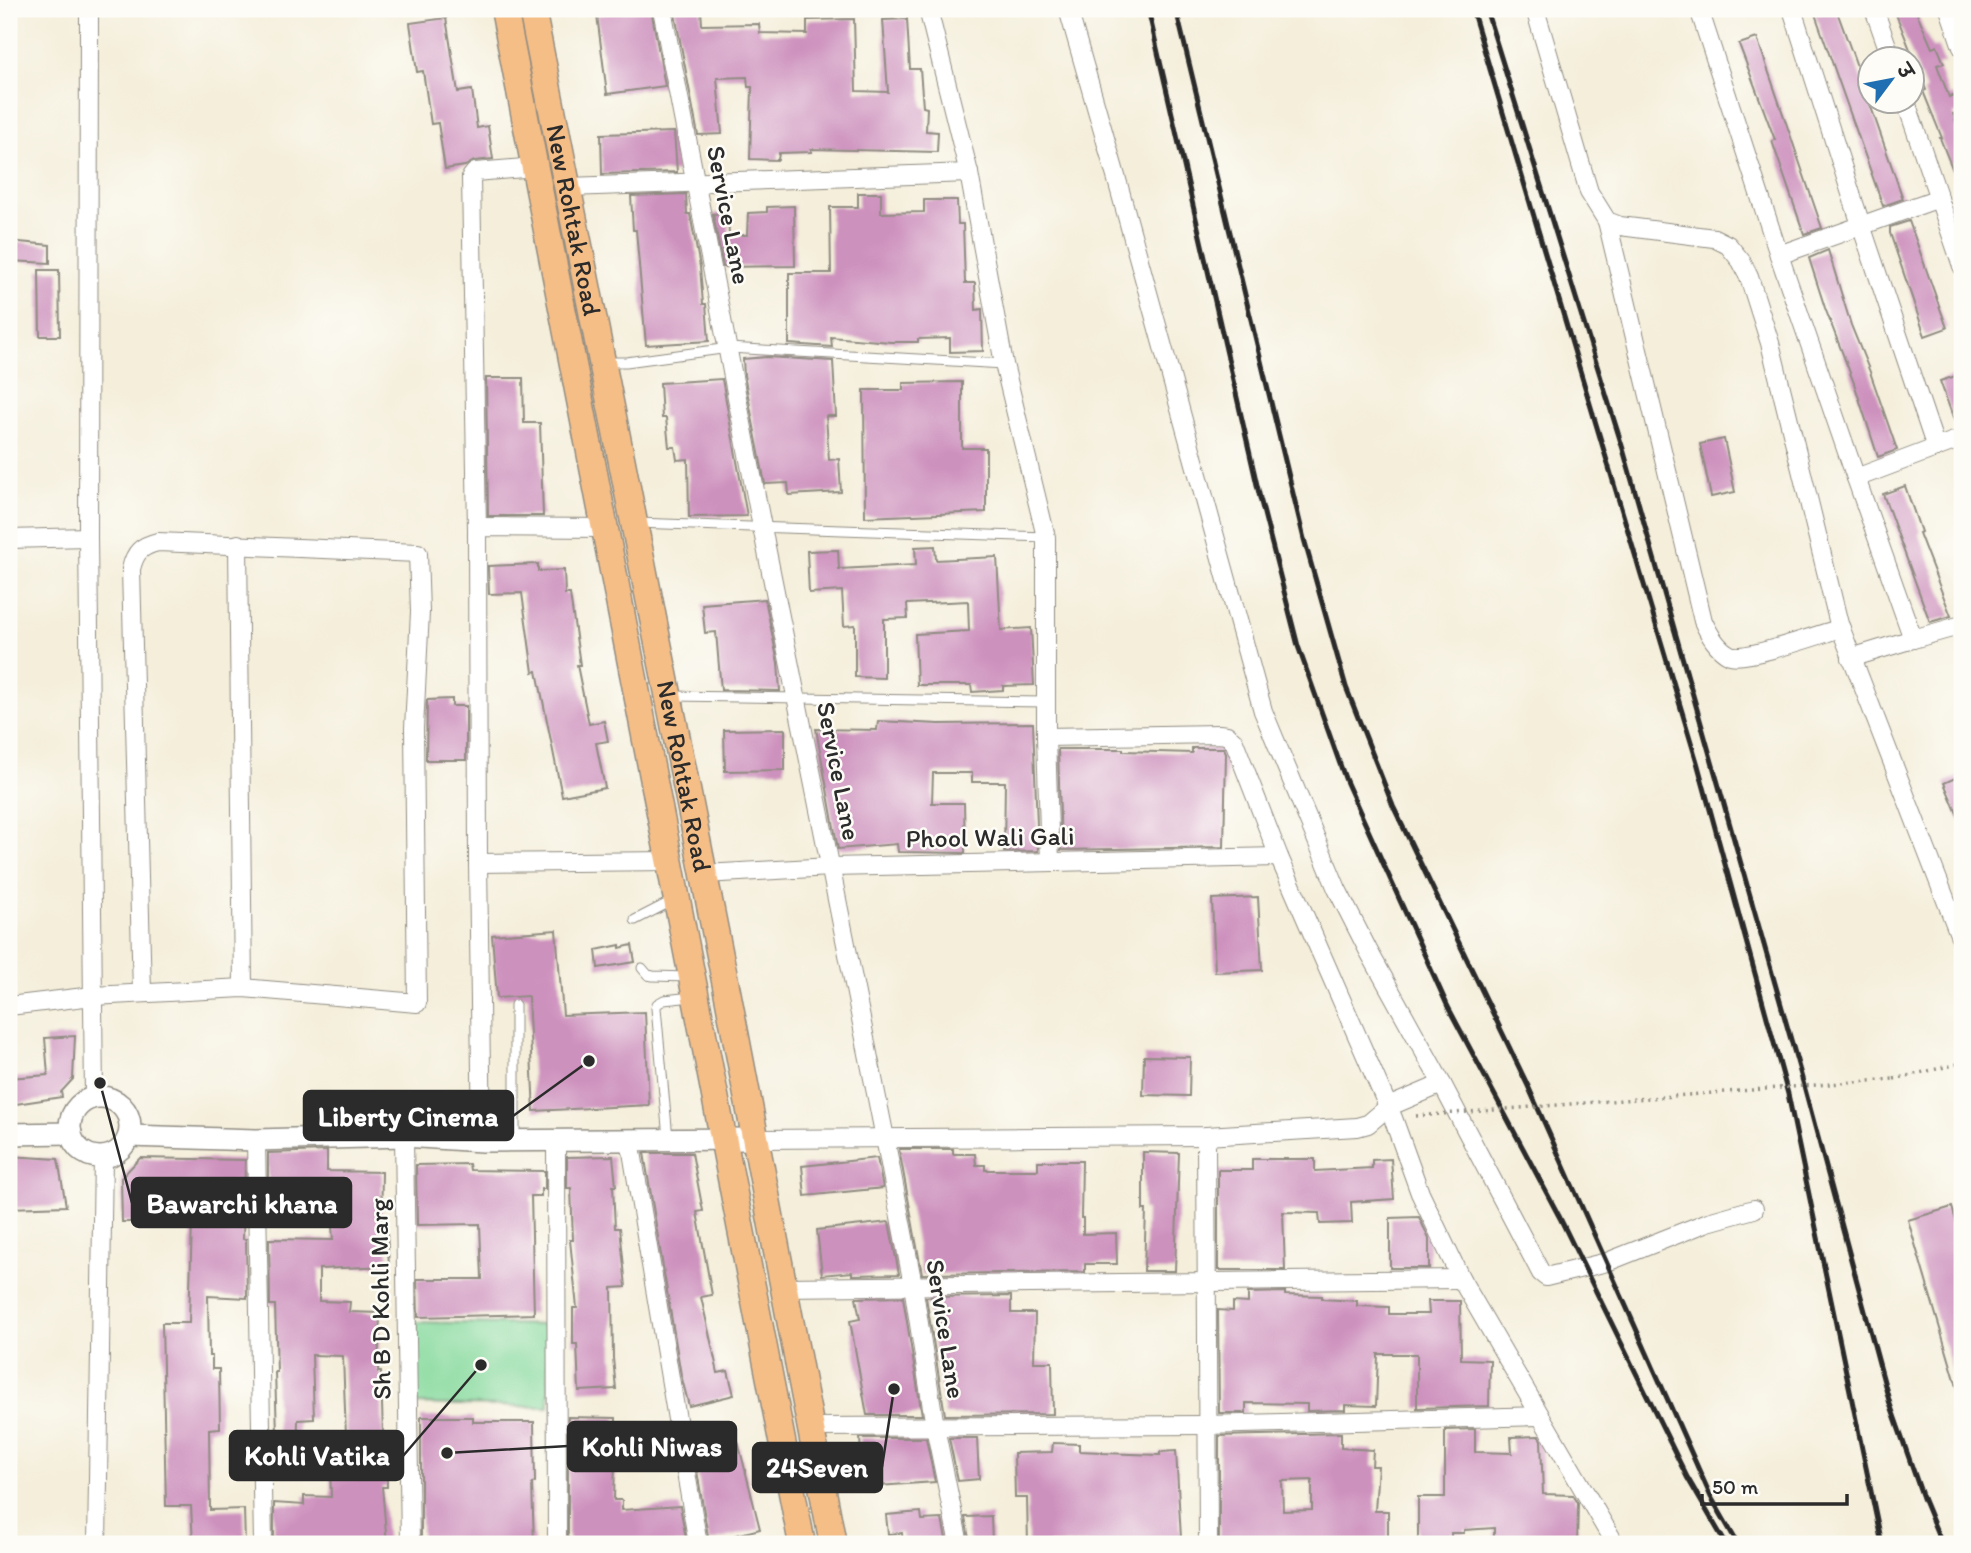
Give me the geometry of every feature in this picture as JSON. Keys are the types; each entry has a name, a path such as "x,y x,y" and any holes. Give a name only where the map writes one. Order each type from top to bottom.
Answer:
{"main road":[{"name":"New Rohtak Road","path":"505,9 802,1544"},
{"name":"New Rohtak Road","path":"532,9 704,874 833,1544"}],"street":[{"path":"89,9 88,537 94,1097"},
{"name":"Service Lane","path":"662,9 762,527 885,1138 913,1285 935,1427 959,1544"},
{"path":"928,9 968,173 1004,364 1046,537 1045,702 1050,862"},
{"path":"1068,9 1263,711 1337,889 1541,1273 1546,1277 1607,1262 1708,1222 1754,1209"},
{"path":"1535,9 1589,192 1607,221 1707,630 1722,650 1742,657 1841,628"},
{"path":"1700,9 1779,255 1913,639"},
{"path":"1792,9 1936,448"},
{"path":"1874,9 1887,46"},
{"path":"1949,9 1962,47"},
{"path":"1911,116 1962,266"},
{"path":"482,1141 471,177 475,172 536,167"},
{"path":"568,187 968,173"},
{"path":"1779,255 1939,198"},
{"path":"1607,221 1620,226 1714,238 1728,245 1749,277 1770,343 1829,590 1841,628 1962,942"},
{"path":"1856,478 1962,439"},
{"path":"477,530 477,527 606,528"},
{"path":"9,539 88,537"},
{"path":"9,1006 93,996 243,988 417,1003 414,728 420,612 418,553 158,542 144,546 134,555 131,569 142,993"},
{"path":"238,544 243,988"},
{"path":"1851,658 1962,625"},
{"path":"1046,737 1227,736 1234,741 1279,857 1388,1107 1420,1193 1461,1279 1615,1544"},
{"name":"Phool Wali Gali","path":"704,874 831,867 1279,857"},
{"path":"478,863 671,861"},
{"path":"129,1136 256,1140 404,1136 514,1141 1206,1136 1368,1125 1388,1107 1442,1084"},
{"path":"94,1097 114,1100 128,1115 129,1136 120,1150 103,1157 86,1153 79,1148 71,1133 72,1115 85,1100 94,1097"},
{"path":"9,1134 71,1133"},
{"name":"Sh B D Kohli Marg","path":"404,1136 410,1544"},
{"path":"1206,1136 1208,1544"},
{"path":"256,1140 263,1544"},
{"path":"556,1140 558,1544"},
{"path":"631,1140 698,1544"},
{"path":"97,1544 103,1157"},
{"path":"783,1287 1461,1279"},
{"path":"810,1427 1206,1425 1539,1416"}],"lane":[{"path":"603,362 626,362 729,348 1004,364"},
{"path":"634,523 1046,537"},
{"path":"668,697 689,695 1045,702"},
{"path":"635,920 678,898"},
{"path":"642,968 648,975 696,987"},
{"path":"668,1140 656,1008 657,1004 664,1000 696,987"},
{"path":"514,1141 515,1005"}],"path":[{"path":"1416,1116 1894,1079 1962,1063"}],"green space":[{"path":"414,1322 548,1325 549,1407 414,1404"}],"building":[{"path":"651,9 665,86 607,94 597,15"},
{"path":"674,9 701,9 702,25 759,24 760,33 807,34 807,20 854,19 856,91 888,92 883,20 907,19 910,69 920,69 923,107 927,108 926,131 938,132 937,152 811,149 811,152 779,153 778,160 750,159 752,87 748,87 747,77 717,78 722,134 698,135"},
{"path":"1836,9 1856,64 1856,116 1874,116 1903,199 1883,206 1815,14"},
{"path":"1894,9 1915,9 1932,48 1937,46 1944,63 1937,65 1949,97 1953,95 1960,112 1953,114 1962,140 1962,193 1926,98 1926,46 1909,46"},
{"path":"446,18 458,92 472,90 477,128 488,126 493,159 445,169 438,123 431,124 423,71 417,72 410,23"},
{"path":"1757,38 1822,228 1804,234 1772,141 1775,140 1739,44"},
{"path":"674,132 677,172 602,174 601,134"},
{"path":"858,193 881,193 881,213 924,212 924,200 957,200 958,224 963,224 965,283 975,283 976,310 982,309 983,351 950,352 950,338 891,342 831,337 832,347 789,344 789,273 831,273 830,207 858,207"},
{"path":"686,194 687,214 690,214 700,267 703,304 706,304 709,341 646,345 631,196"},
{"path":"794,206 795,266 723,267 713,214 728,213 729,235 747,235 748,213 767,212 767,207"},
{"path":"1909,221 1947,328 1925,336 1890,233 1890,227"},
{"path":"9,241 50,245 50,263 9,261"},
{"path":"1828,250 1851,325 1897,450 1878,457 1809,258"},
{"path":"39,270 59,270 60,336 40,336"},
{"path":"767,357 833,361 836,416 826,416 829,460 839,459 841,492 789,495 788,483 765,484 743,359"},
{"path":"1962,374 1962,427 1957,428 1940,381"},
{"path":"486,378 523,378 524,423 540,423 543,516 488,516"},
{"path":"722,379 747,516 689,517 688,459 677,460 675,447 669,447 666,418 662,418 660,383"},
{"path":"962,382 962,448 986,448 986,512 865,517 864,390 903,390 903,383"},
{"path":"1724,439 1735,492 1711,497 1700,444"},
{"path":"1905,486 1921,532 1919,533 1951,616 1930,622 1883,494"},
{"path":"935,546 936,560 997,557 1001,630 1031,628 1034,685 1003,686 1003,690 972,692 971,685 917,685 915,634 969,631 968,601 907,604 908,618 884,619 884,678 855,677 855,625 844,626 842,591 809,593 807,551 838,550 839,569 916,565 915,547"},
{"path":"538,564 538,571 564,570 565,594 570,594 580,665 577,665 589,724 604,721 608,741 596,743 605,788 562,796 537,671 533,672 522,593 489,594 488,566"},
{"path":"765,599 778,663 780,691 721,690 716,632 705,633 702,604"},
{"path":"452,699 452,706 466,706 466,760 426,760 427,700"},
{"path":"878,721 939,724 1033,723 1038,851 1004,852 1005,782 972,782 972,773 933,773 932,803 964,803 965,853 898,852 897,844 838,849 816,729 877,730"},
{"path":"785,729 785,770 725,771 724,730"},
{"path":"1192,748 1224,748 1226,753 1224,847 1061,850 1058,749 1192,753"},
{"path":"1962,775 1962,825 1944,783"},
{"path":"1258,897 1262,970 1215,972 1212,899"},
{"path":"556,930 563,1015 645,1012 649,1105 534,1111 528,996 497,998 492,935"},
{"path":"620,945 620,948 632,945 635,962 598,968 596,950"},
{"path":"75,1036 73,1079 61,1092 62,1097 9,1105 9,1078 48,1075 45,1038"},
{"path":"1144,1056 1190,1057 1189,1096 1143,1095"},
{"path":"899,1149 953,1149 953,1154 975,1154 976,1165 985,1165 985,1170 1038,1170 1038,1161 1082,1161 1083,1234 1116,1233 1117,1264 1085,1264 1085,1272 922,1274"},
{"path":"327,1151 327,1171 382,1172 381,1234 387,1233 389,1266 319,1269 319,1301 350,1302 349,1312 380,1313 378,1372 381,1372 383,1435 386,1435 387,1487 382,1487 387,1544 274,1544 274,1503 304,1505 304,1496 331,1497 329,1436 346,1436 343,1356 312,1355 314,1419 298,1420 297,1459 273,1459 272,1433 277,1433 277,1372 275,1305 270,1305 269,1239 333,1240 331,1211 285,1210 285,1190 268,1190 268,1153"},
{"path":"1143,1152 1179,1153 1175,1271 1144,1271 1146,1210 1143,1210"},
{"path":"644,1153 692,1153 703,1211 697,1212 712,1295 701,1297 718,1373 728,1371 734,1395 689,1406 681,1375"},
{"path":"9,1156 58,1159 66,1206 9,1208"},
{"path":"613,1156 616,1186 613,1186 615,1228 620,1228 626,1287 612,1288 616,1389 579,1391 577,1344 573,1344 573,1308 577,1308 570,1240 573,1240 571,1188 567,1188 567,1157"},
{"path":"140,1158 245,1160 243,1239 246,1239 247,1298 208,1296 209,1356 212,1356 212,1369 219,1369 220,1428 209,1429 210,1510 244,1509 245,1544 193,1544 191,1506 166,1506 162,1323 189,1323 192,1222 122,1222 121,1178"},
{"path":"877,1158 883,1188 805,1196 802,1166"},
{"path":"1252,1159 1315,1159 1315,1171 1372,1168 1372,1160 1391,1159 1394,1199 1351,1202 1352,1223 1320,1224 1319,1213 1283,1212 1285,1270 1218,1270 1218,1170 1252,1170"},
{"path":"469,1164 470,1170 545,1171 545,1189 541,1189 541,1196 531,1196 534,1314 418,1317 417,1279 482,1279 480,1224 417,1225 416,1165"},
{"path":"1952,1207 1962,1242 1962,1389 1958,1390 1908,1220"},
{"path":"1419,1217 1429,1239 1429,1268 1390,1268 1390,1218"},
{"path":"889,1222 899,1274 852,1275 852,1272 822,1275 817,1230"},
{"path":"1285,1292 1285,1295 1357,1301 1357,1306 1389,1307 1389,1314 1429,1314 1428,1301 1460,1301 1461,1359 1490,1360 1489,1406 1417,1408 1417,1354 1378,1354 1376,1406 1345,1405 1345,1410 1307,1411 1307,1404 1246,1403 1246,1413 1219,1413 1218,1310 1233,1311 1233,1302 1248,1303 1248,1293"},
{"path":"1011,1296 1011,1313 1035,1313 1034,1362 1052,1362 1053,1414 945,1415 926,1297"},
{"path":"903,1297 922,1415 867,1415 850,1321 860,1319 856,1298"},
{"path":"421,1417 473,1417 473,1422 534,1422 534,1544 421,1544"},
{"path":"568,1417 616,1418 614,1500 622,1500 622,1510 680,1506 687,1544 568,1544"},
{"path":"1475,1429 1475,1452 1512,1453 1511,1437 1539,1436 1543,1494 1573,1495 1578,1503 1577,1544 1494,1544 1494,1528 1451,1533 1451,1544 1418,1544 1418,1497 1445,1497 1445,1430"},
{"path":"1341,1433 1341,1448 1373,1450 1372,1466 1378,1466 1375,1511 1388,1511 1388,1544 1219,1544 1219,1436","holes":["1312,1480 1312,1510 1283,1511 1282,1481"]},
{"path":"860,1438 926,1438 935,1482 863,1487"},
{"path":"949,1438 977,1438 979,1479 958,1481"},
{"path":"738,1442 760,1529 709,1542 694,1453"},
{"path":"1053,1443 1079,1444 1079,1451 1102,1453 1160,1455 1160,1452 1176,1451 1181,1538 1163,1539 1163,1544 1028,1544 1027,1498 1015,1498 1014,1453 1052,1452"},
{"path":"921,1512 922,1520 942,1519 947,1544 903,1544 902,1533 888,1534 886,1515"},
{"path":"991,1516 992,1544 970,1544 965,1517"}],"railway":[{"path":"1148,9 1260,498 1298,646 1346,781 1448,1007 1560,1218 1687,1477 1726,1544"},
{"path":"1176,9 1304,539 1346,687 1393,806 1528,1086 1711,1497 1738,1544"},
{"path":"1472,9 1697,762 1788,1094 1882,1544"},
{"path":"1486,9 1623,449 1803,1082 1890,1404 1942,1544"}],"place":[{"name":"Liberty Cinema","path":"589,1061"},
{"name":"Bawarchi khana","path":"100,1083"},
{"name":"Kohli Vatika","path":"481,1365"},
{"name":"24Seven","path":"894,1389"},
{"name":"Kohli Niwas","path":"447,1453"}]}
